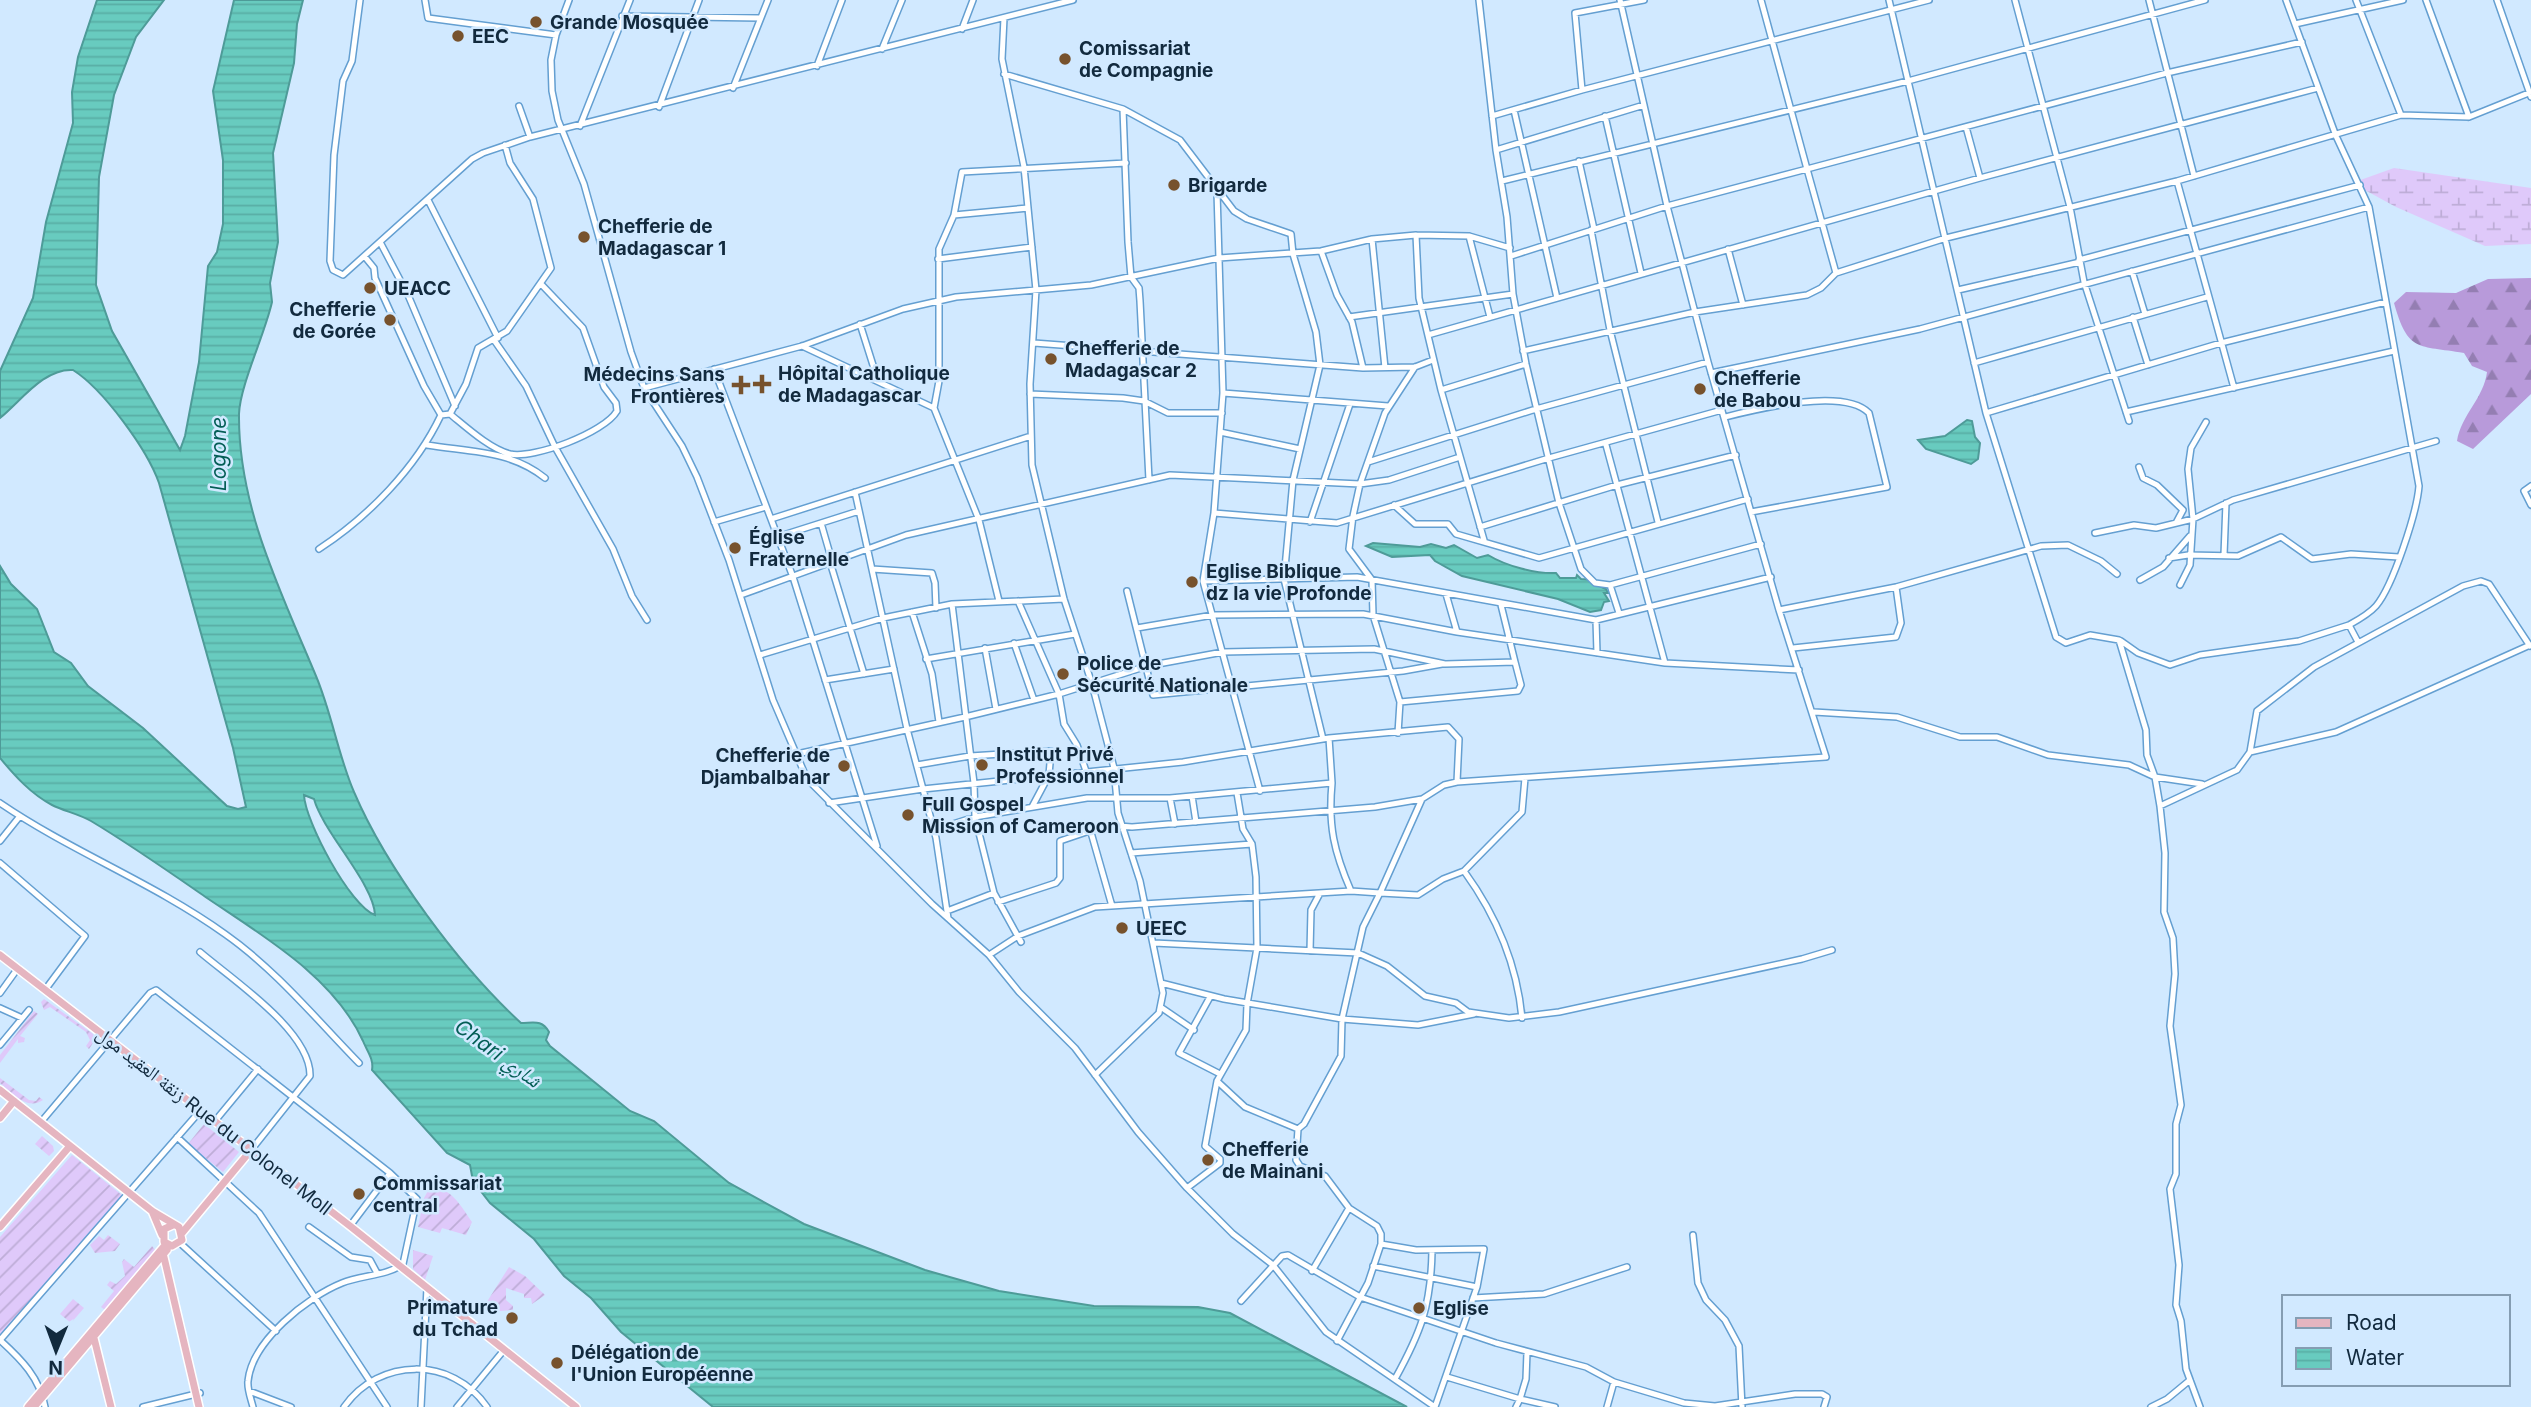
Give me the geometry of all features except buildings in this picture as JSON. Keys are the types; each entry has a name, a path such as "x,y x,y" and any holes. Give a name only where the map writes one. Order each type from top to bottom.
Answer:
{"main road":[{"name":"زنقة العقيد مول Rue du Colonel Moll","path":"0,955 350,1226 576,1407"},
{"path":"0,1090 182,1233"},
{"path":"0,1118 14,1101"},
{"path":"0,1227 71,1146"},
{"path":"105,1319 167,1245 182,1233 251,1149"},
{"path":"152,1210 167,1245 168,1272 198,1394"},
{"path":"195,1217 164,1229 201,1407"},
{"path":"34,1407 92,1333 155,1266 167,1245"},
{"path":"155,1266 168,1272"},
{"path":"92,1333 111,1407"},
{"path":"28,1407 42,1394"}],"street":[{"path":"360,0 352,61 343,81 334,155 330,261 335,272 343,275 478,155 530,137 659,107 1073,0"},
{"path":"425,0 428,18 556,35"},
{"path":"569,0 556,35 551,60 552,91 562,131 584,184 631,352 644,388 682,446 714,522 773,700 807,779 989,955 1025,998 1075,1048 1187,1188 1233,1234 1273,1265 1317,1322 1337,1341 1435,1407 1477,1287 1484,1249 1432,1251 1381,1244"},
{"path":"580,126 629,0"},
{"path":"659,107 699,0"},
{"path":"733,88 768,0"},
{"path":"817,66 842,0"},
{"path":"882,50 902,0"},
{"path":"961,29 972,0"},
{"path":"1040,8 1043,0"},
{"path":"1479,0 1511,256 1513,294 1525,364 1559,503 1584,575 1595,583 1610,585 1761,544"},
{"path":"1582,90 1575,13 1620,2 1644,0"},
{"path":"1760,0 1836,273"},
{"path":"1889,0 1986,413 2059,640 2069,643 2097,635 2119,640 2138,653 2170,665 2200,655 2299,641 2349,625 2377,605 2399,557 2418,503 2419,486 2369,207 2336,136 2286,0"},
{"path":"1492,116 1637,75 1929,0"},
{"path":"2015,0 2070,207 2084,282 2129,421"},
{"path":"2148,0 2194,176"},
{"path":"1502,181 1908,81 2205,0"},
{"path":"2356,0 2401,115"},
{"path":"2295,24 2403,0"},
{"path":"2427,0 2469,117"},
{"path":"1523,351 1695,312 1807,295 1821,288 1836,273 1946,238 2177,181 2401,115 2469,117 2530,94 2497,0"},
{"path":"998,902 1056,883 1060,878 1060,841 1107,825 1123,827 1175,824 1329,811 1422,799 1444,785 1457,782 1826,757 1814,712 1779,610 1711,373 1667,206 1620,2"},
{"path":"622,16 760,18"},
{"path":"1004,18 1001,38 1004,74 1024,167 1032,247 1035,290 1030,394 1031,436 1040,507 1114,768 1123,827 1145,903 1161,982 1162,1008 1095,1075"},
{"path":"1511,256 1667,206 2167,73 2302,42"},
{"path":"1004,74 1123,109 1181,140 1217,192 1234,211 1247,219 1288,232 1314,322 1320,365 1293,480 1284,579 1326,739 1332,783 1329,811 1335,856 1351,891"},
{"path":"1428,335 1980,178 2318,88"},
{"path":"1496,150 1644,105"},
{"path":"519,106 530,137"},
{"path":"1123,109 1131,277 1139,288 1149,480"},
{"path":"1514,110 1558,298"},
{"path":"1605,116 1641,273"},
{"path":"1966,127 1980,178"},
{"path":"450,414 478,348 496,339 513,323 551,268 550,253 533,199 510,163 505,145"},
{"path":"1578,161 1600,285 1623,385 1649,477 1658,523"},
{"path":"999,601 979,520 934,408 939,381 938,259 945,230 954,215 962,172 1126,163"},
{"path":"2177,181 2234,388"},
{"path":"1958,290 2080,261 2360,185"},
{"path":"1217,192 1223,393 1214,513 1203,581 1234,687 1260,791"},
{"path":"428,200 496,339 526,386 555,446 613,549 634,599 647,620"},
{"path":"1711,373 1870,341 2369,207"},
{"path":"954,215 1028,208"},
{"path":"644,388 802,346 860,324 937,301 976,294 1091,285 1219,258 1321,251 1372,239 1416,235 1469,236 1510,248"},
{"path":"1416,235 1417,292 1441,390 1484,540"},
{"path":"1469,236 1490,317"},
{"path":"1372,239 1385,368"},
{"path":"380,243 408,295 455,406"},
{"path":"938,259 1032,247"},
{"path":"1728,249 1743,305"},
{"path":"1321,251 1349,317 1363,368"},
{"path":"365,257 374,268 375,278 424,386 441,415"},
{"path":"2132,271 2145,314"},
{"path":"441,415 450,414 508,453 534,452 555,446 610,421 617,409 604,387 583,328 541,284"},
{"path":"1349,317 1513,294"},
{"path":"1974,363 2207,297"},
{"path":"1986,413 2221,343 2386,302"},
{"path":"2133,317 2148,365"},
{"path":"860,324 878,381"},
{"path":"1034,343 1141,354 1224,357 1363,368 1415,367 1433,360"},
{"path":"802,346 934,408"},
{"path":"2126,412 2394,351"},
{"path":"1367,461 1536,409 1708,362"},
{"path":"1441,390 1525,364"},
{"path":"1398,733 1401,702 1373,615 1372,580 1350,552 1353,516 1367,461 1388,406 1415,367"},
{"path":"714,369 793,577 877,846"},
{"path":"1223,393 1388,406"},
{"path":"1030,394 1144,401 1168,413 1222,413"},
{"path":"1214,513 1337,523 1549,458 1724,414 1802,402 1848,403 1869,413 1886,487 1751,512"},
{"path":"1310,522 1350,404"},
{"path":"319,550 369,510 427,445 441,415"},
{"path":"2180,585 2190,565 2188,555 2193,519 2188,469 2192,448 2206,422"},
{"path":"1220,432 1300,449"},
{"path":"771,519 1031,436"},
{"path":"2095,533 2134,525 2155,528 2193,519 2226,503 2436,441"},
{"path":"1606,444 1639,577 1665,663"},
{"path":"427,445 504,455 527,464 545,478"},
{"path":"1480,527 1617,485 1736,455"},
{"path":"740,595 906,535 1040,507 1149,480 1189,474 1360,484 1389,480 1460,457"},
{"path":"2139,467 2143,478 2157,485 2183,510 2176,523"},
{"path":"2531,486 2525,489 2524,494 2531,505"},
{"path":"855,492 907,729 934,830 948,914"},
{"path":"1394,505 1415,524 1448,524 1457,534 1539,558 1748,499"},
{"path":"2224,555 2226,503"},
{"path":"714,522 765,507"},
{"path":"777,537 859,510"},
{"path":"821,523 864,674"},
{"path":"2140,580 2163,566 2190,536"},
{"path":"2169,558 2247,553 2281,537 2312,559 2351,554 2399,557"},
{"path":"1779,610 1896,587 2030,548 2068,545 2101,561 2117,574"},
{"path":"872,569 932,573 935,579 936,608"},
{"path":"1203,581 1372,580 1596,620 1771,578"},
{"path":"2160,806 2237,770 2250,752 2254,719 2264,704 2308,671 2463,586 2482,581 2489,584 2530,645 2336,732 2250,752"},
{"path":"1610,585 1619,613"},
{"path":"1793,648 1896,637 1901,623 1896,587"},
{"path":"1127,591 1153,695 1391,672 1445,664 1515,662"},
{"path":"1446,594 1457,632"},
{"path":"760,655 883,618 953,604 1064,599"},
{"path":"1018,601 1059,694 1064,724 1077,745 1086,771"},
{"path":"953,604 974,783 975,817 994,893 1019,939"},
{"path":"1401,702 1518,691 1521,685 1507,639 1501,605"},
{"path":"912,612 932,674 939,722"},
{"path":"1137,628 1213,615 1373,615 1457,632 1665,663 1799,670"},
{"path":"1596,620 1597,653"},
{"path":"2349,625 2358,642"},
{"path":"926,659 1075,634"},
{"path":"2119,640 2146,730 2147,755 2155,777 2165,853 2164,912 2173,938 2175,974 2170,1026 2181,1105 2176,1124 2176,1174 2170,1194 2179,1265 2176,1304 2190,1380 2200,1407"},
{"path":"1014,643 1034,700"},
{"path":"985,648 996,709"},
{"path":"797,754 1059,694 1147,666 1223,652 1385,650 1445,664"},
{"path":"825,680 894,669"},
{"path":"1814,712 1896,717 1961,737 1997,737 2036,752 2129,765 2155,777 2203,785"},
{"path":"829,803 1326,739 1452,729 1459,739 1457,782"},
{"path":"917,765 970,756 1048,750 1052,755 1049,775 1032,807"},
{"path":"989,955 1084,910 1112,906 1258,899 1351,891 1418,895 1443,879 1464,871 1522,812 1525,778"},
{"path":"934,830 975,817 1087,798 1170,798 1332,783"},
{"path":"1187,1188 1220,1163 1220,1158 1205,1146 1212,1121 1217,1081 1246,1030 1247,1004 1257,948 1258,899 1252,844 1243,829 1237,793"},
{"path":"1192,796 1196,822"},
{"path":"1170,798 1175,824"},
{"path":"1337,1341 1360,1297 1381,1244 1377,1226 1349,1208 1325,1177 1300,1166 1296,1160 1298,1129 1304,1124 1341,1056 1342,1018 1363,927 1422,799"},
{"path":"0,803 138,879 227,935 268,971 359,1063"},
{"path":"0,841 20,816"},
{"path":"1090,829 1112,906"},
{"path":"1131,853 1252,844"},
{"path":"0,863 85,936 45,990"},
{"path":"1464,871 1484,898 1511,961 1519,990 1522,1018"},
{"path":"948,914 994,893"},
{"path":"1310,951 1311,910 1319,894"},
{"path":"1154,943 1358,953 1387,966 1425,996 1456,1003 1468,1012 1476,1014 1522,1018 1802,959 1832,950"},
{"path":"200,952 262,1000 295,1041 311,1074 251,1149"},
{"path":"0,993 18,968"},
{"path":"1161,982 1210,997 1247,1004 1418,1026 1476,1014"},
{"path":"41,1122 150,993 156,990 410,1190 417,1202 405,1261 400,1267 343,1282 314,1298 275,1331 250,1371 249,1391 253,1407"},
{"path":"1210,997 1179,1053 1220,1074"},
{"path":"0,1008 22,1018"},
{"path":"1162,1008 1194,1030"},
{"path":"0,1045 29,1010"},
{"path":"215,1121 258,1069"},
{"path":"1217,1081 1245,1107 1298,1129"},
{"path":"45,1407 42,1394 23,1361 0,1340 201,1110"},
{"path":"177,1137 259,1213 387,1407"},
{"path":"350,1226 390,1173"},
{"path":"1312,1271 1349,1208"},
{"path":"309,1227 351,1257 370,1260 377,1273"},
{"path":"1693,1235 1695,1267 1702,1293 1725,1320 1739,1346 1742,1405"},
{"path":"167,1245 275,1331"},
{"path":"1395,1380 1424,1320 1432,1279 1432,1251"},
{"path":"1241,1301 1282,1256 1290,1256 1360,1297 1462,1332 1587,1367 1614,1382 1684,1403 1742,1405 1795,1394 1822,1394 1827,1397 1824,1407"},
{"path":"1373,1266 1477,1287"},
{"path":"1473,1298 1544,1294 1627,1266"},
{"path":"421,1407 428,1288"},
{"path":"457,1407 504,1350"},
{"path":"1516,1407 1526,1379 1527,1352"},
{"path":"344,1407 370,1381 397,1370 424,1369 450,1376 472,1389 487,1407"},
{"path":"1447,1377 1555,1407"},
{"path":"2151,1407 2167,1399 2190,1380"},
{"path":"1607,1407 1614,1382"},
{"path":"249,1391 291,1407"},
{"path":"143,1407 198,1394"}],"green space":[{"path":"2394,168 2531,188 2531,244 2485,246 2396,207 2352,183"},
{"path":"2531,278 2531,394 2473,449 2457,441 2463,423 2482,390 2487,372 2472,366 2464,353 2425,347 2410,339 2404,331 2394,303 2406,292 2456,293 2488,279"},
{"path":"44,999 93,1034 95,1040 89,1049 86,1046 90,1040 86,1032 50,1007 44,1010 41,1002"},
{"path":"34,1011 38,1014 20,1036 25,1038 24,1042 18,1043 18,1039 0,1063 0,1055"},
{"path":"0,1078 29,1100 36,1101 39,1097 43,1100 31,1103 20,1099 0,1083"},
{"path":"204,1124 239,1152 223,1172 188,1144"},
{"path":"42,1136 53,1146 54,1151 49,1156 35,1144"},
{"path":"72,1155 123,1196 0,1334 0,1237"},
{"path":"430,1187 444,1190 459,1204 472,1222 466,1235 442,1228 440,1233 418,1227 424,1198"},
{"path":"108,1235 120,1244 115,1251 95,1253 90,1245 99,1236 104,1240"},
{"path":"152,1246 156,1251 105,1310 101,1307 114,1291 107,1285 110,1281 116,1284 125,1276 122,1262 124,1259 134,1267"},
{"path":"413,1250 433,1256 425,1280 413,1269"},
{"path":"509,1267 525,1276 545,1295 532,1304 531,1298 524,1298 524,1294 506,1288 506,1300 513,1306 513,1310 488,1312 487,1308 483,1308"},
{"path":"73,1299 84,1308 71,1323 60,1314"}],"water":[{"path":"97,0 164,0 136,37 114,95 99,177 96,285 112,331 180,450 199,362 208,266 217,252 223,224 223,160 213,91 234,0 303,0 297,24 294,63 273,153 278,242 270,283 272,302 240,402 241,449 246,482 264,548 322,690 348,778 368,822 385,853 427,915 450,946 498,1000 521,1023 543,1025 549,1032 546,1040 550,1046 630,1111 654,1121 729,1183 804,1224 925,1270 999,1291 1094,1306 1198,1307 1230,1313 1407,1407 713,1407 621,1332 591,1298 564,1276 534,1239 490,1203 473,1181 470,1165 447,1153 372,1070 370,1055 350,1018 316,978 273,943 149,858 82,816 44,801 18,778 0,758 0,566 11,584 37,609 54,652 71,663 88,686 143,728 227,806 238,809 246,807 233,748 159,483 145,454 110,405 73,370 52,374 0,418 0,371 33,298 46,222 73,123 72,92 78,57","holes":["304,795 314,799 327,827 366,888 375,915 354,896 320,842"]},
{"path":"1967,420 1972,421 1975,437 1980,443 1978,459 1971,464 1926,449 1918,440 1945,436"},
{"path":"1373,543 1420,547 1431,544 1446,548 1454,545 1477,558 1488,555 1521,568 1556,573 1560,578 1576,578 1577,575 1581,579 1595,580 1599,586 1606,589 1608,593 1604,593 1609,601 1604,602 1601,610 1590,612 1558,599 1462,576 1435,561 1430,555 1392,557 1366,546"}],"place":[{"name":"Grande Mosquée","path":"536,22"},
{"name":"EEC","path":"458,36"},
{"name":"Comissariat de Compagnie","path":"1065,59"},
{"name":"Brigarde","path":"1174,185"},
{"name":"Chefferie de Madagascar 1","path":"584,237"},
{"name":"UEACC","path":"370,288"},
{"name":"Chefferie de Gorée","path":"390,320"},
{"name":"Chefferie de Madagascar 2","path":"1051,359"},
{"name":"Hôpital Catholique de Madagascar","path":"762,384"},
{"name":"Médecins Sans Frontières","path":"741,385"},
{"name":"Chefferie de Babou","path":"1700,389"},
{"name":"Église Fraternelle","path":"735,548"},
{"name":"Eglise Biblique dz la vie Profonde","path":"1192,582"},
{"name":"Police de Sécurité Nationale","path":"1063,674"},
{"name":"Institut Privé Professionnel","path":"982,765"},
{"name":"Chefferie de Djambalbahar","path":"844,766"},
{"name":"Full Gospel Mission of Cameroon","path":"908,815"},
{"name":"UEEC","path":"1122,928"},
{"name":"Chefferie de Mainani","path":"1208,1160"},
{"name":"Commissariat central","path":"359,1194"},
{"name":"Eglise","path":"1419,1308"},
{"name":"Primature du Tchad","path":"512,1318"},
{"name":"Délégation de l'Union Européenne","path":"557,1363"}],"water label":[{"name":"Logone","path":"218,454"},
{"name":"Chari شاري","path":"498,1053"}]}
